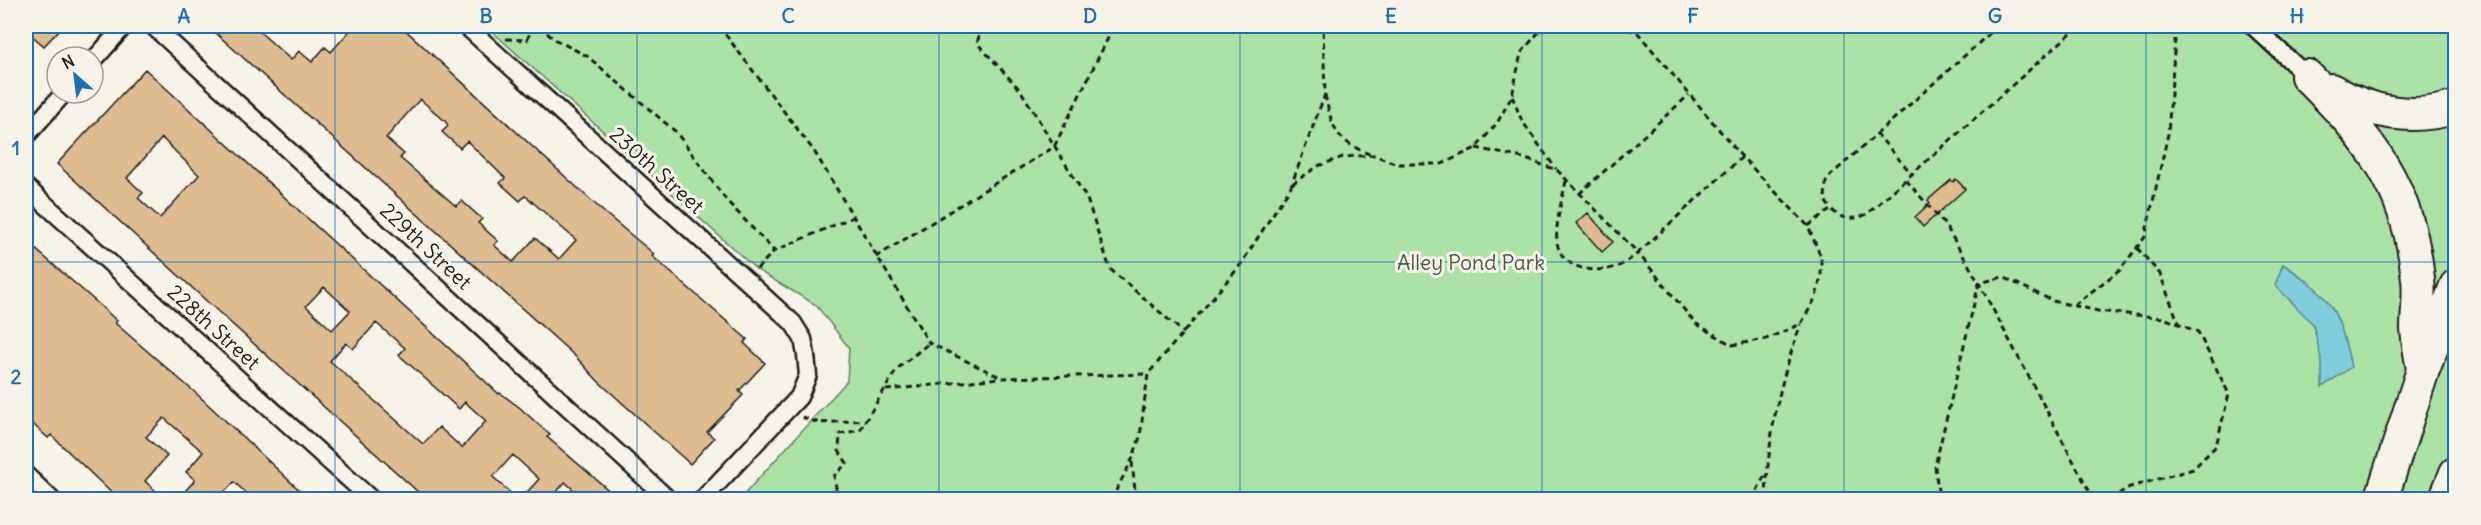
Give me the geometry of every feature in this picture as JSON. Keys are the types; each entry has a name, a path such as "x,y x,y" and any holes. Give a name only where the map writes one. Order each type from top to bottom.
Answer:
{"highway":[{"path":"2307,76 2354,104 2398,115 2437,113 2456,107"},
{"path":"2307,76 2349,118 2376,154 2396,187 2412,232 2419,281 2417,331 2423,370"},
{"path":"2383,500 2423,370 2456,286"},
{"path":"2445,500 2456,473"}],"street":[{"path":"105,47 124,26"},
{"name":"229th Street","path":"153,26 669,500"},
{"name":"230th Street","path":"466,26 793,323 803,339 808,375 799,397 786,411"},
{"path":"2253,26 2307,76"},
{"path":"26,136 53,105"},
{"name":"228th Street","path":"26,187 372,500"},
{"path":"702,500 786,411"},
{"path":"26,475 52,500"}],"path":[{"path":"490,48 500,38 527,40 533,26"},
{"path":"539,26 554,39 587,56 676,132 726,200 774,251"},
{"path":"719,26 814,151 929,343 1002,378"},
{"path":"982,26 977,43 1021,91 1087,199 1110,269 1184,333"},
{"path":"876,256 1054,147 1114,26"},
{"path":"1323,26 1324,94 1337,135 1348,145 1397,164 1442,164 1476,148 1497,123 1512,96 1521,53 1544,26"},
{"path":"1619,26 1638,33"},
{"path":"1631,26 1742,157 1808,226 1821,257 1821,277 1816,297 1801,324 1777,395 1767,472 1766,500"},
{"path":"1998,26 1876,134 1826,182 1825,200 1830,210 1838,217 1859,218 1906,180 2079,26"},
{"path":"2074,305 2120,270 2145,237 2168,134 2176,26"},
{"path":"1111,500 1132,460 1140,437 1148,374 1239,267 1291,186 1324,94"},
{"path":"1579,194 1689,95"},
{"path":"1512,96 1526,128 1557,170 1638,253 1695,323 1732,345 1766,339 1801,324"},
{"path":"1876,134 1912,174"},
{"path":"1476,148 1523,158 1557,170"},
{"path":"1291,186 1318,166 1334,160 1374,155"},
{"path":"1566,181 1557,244 1567,261 1583,270 1604,270 1622,264 1638,253 1742,157"},
{"path":"1906,180 1946,226 1979,283 2094,500"},
{"path":"1808,226 1830,210"},
{"path":"747,282 774,251 853,217"},
{"path":"2137,248 2160,274 2179,324"},
{"path":"1979,283 2003,277 2053,301 2164,318 2198,332 2229,394 2216,446 2193,469 2127,488 2111,500"},
{"path":"1939,500 1935,466 1979,283"},
{"path":"838,500 834,476 847,463 838,451 840,434 860,430 897,369 929,343"},
{"path":"886,390 1002,378 1148,374"},
{"path":"786,411 819,423 866,420"},
{"path":"1132,460 1136,500"},
{"path":"1752,500 1767,472"}],"green space":[{"name":"Alley Pond Park","path":"486,26 2455,26 2455,499 740,499 847,381 849,348 816,305 757,270"}],"water":[{"path":"2283,264 2323,296 2331,306 2342,332 2351,367 2322,387 2322,362 2313,324 2275,285"}],"building":[{"path":"37,26 63,26 44,46 29,33"},
{"path":"208,26 266,26 260,32 291,60 299,51 312,62 325,47 331,52 354,26 401,26 606,214 654,254 652,256 747,339 744,343 765,363 739,391 743,395 707,432 714,438 690,464 598,381 576,357","holes":["420,99 448,126 442,132 460,148 467,141 505,178 500,183 520,201 525,196 528,198 576,240 559,259 535,238 513,262 494,245 498,241 478,223 482,219 462,201 456,206 400,158 404,154 386,138"]},
{"path":"145,69 499,394 519,407 550,435 547,437 620,500 585,500 565,482 550,500 520,500 539,479 513,455 493,477 518,500 427,500 57,164","holes":["162,138 199,175 160,218 138,198 143,193 127,178","324,287 350,311 332,330 306,306","376,323 405,348 399,355 459,409 465,402 486,421 462,448 439,427 423,444 330,361 346,343 353,349"]},
{"path":"1956,179 1965,189 1923,227 1915,217 1930,203 1928,200 1951,180 1953,182"},
{"path":"1588,213 1613,242 1602,252 1576,223"},
{"path":"26,241 94,300 117,321 115,323 199,396 310,500 254,500 234,482 217,500 177,500 195,480 186,472 203,452 164,418 146,437 167,456 145,481 165,500 119,500 51,435 48,438 26,418"}]}
